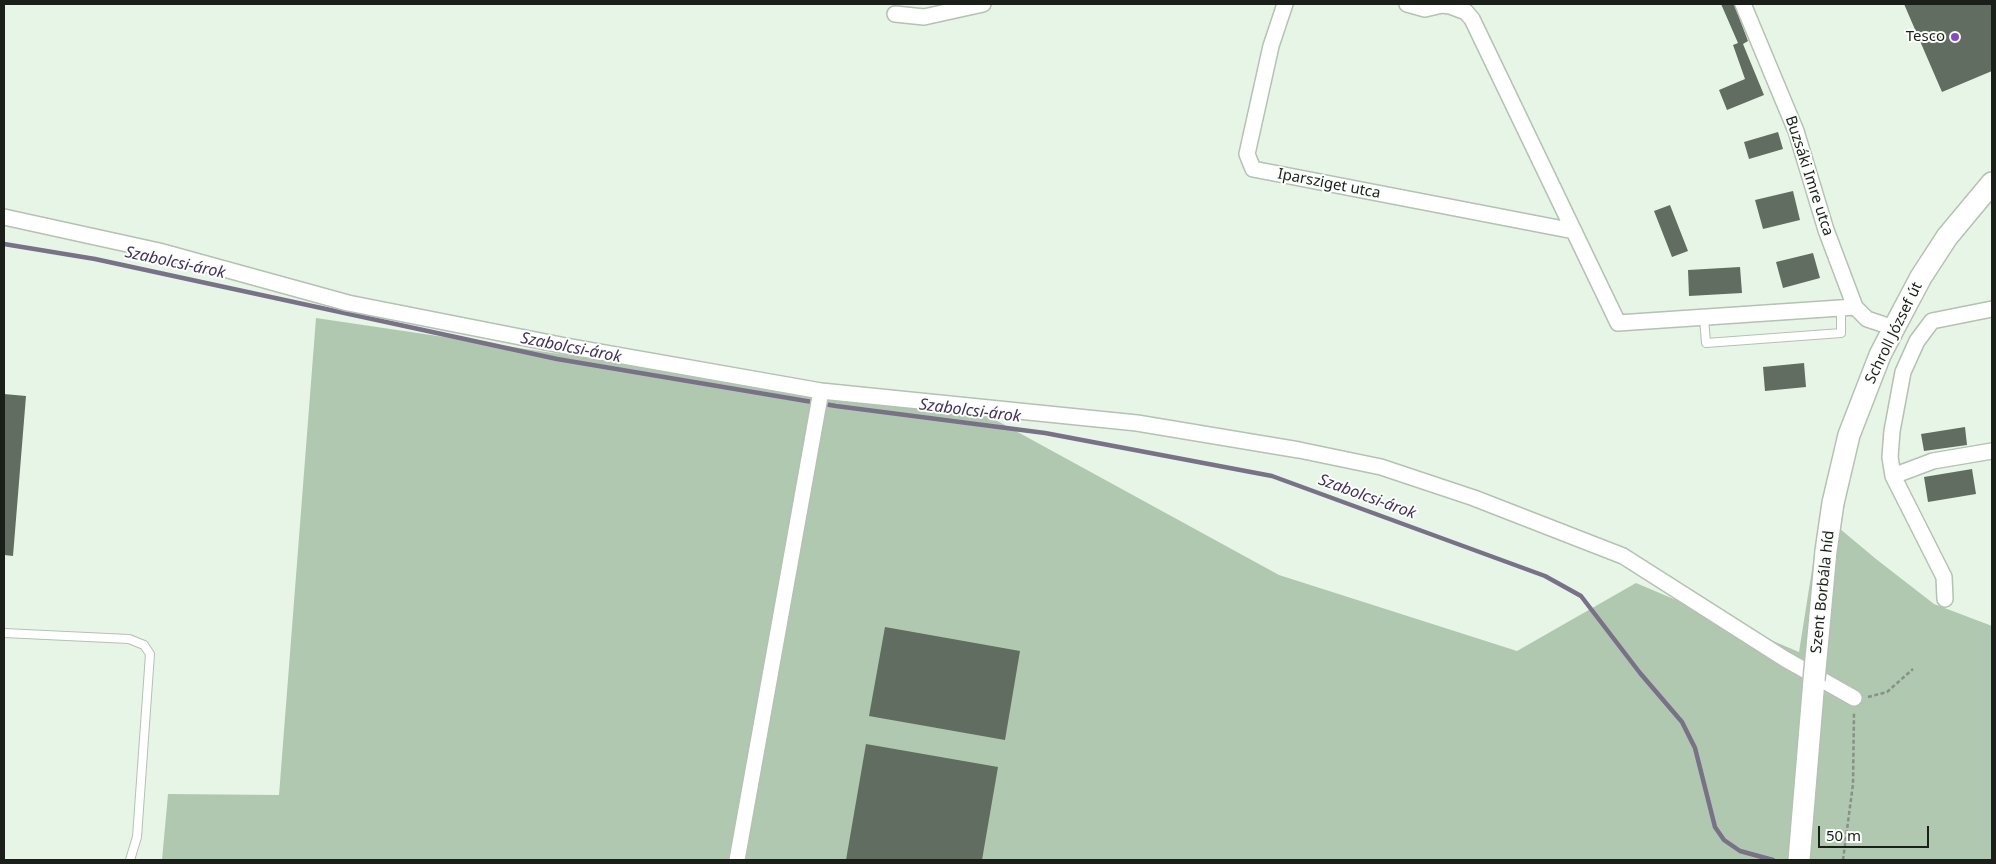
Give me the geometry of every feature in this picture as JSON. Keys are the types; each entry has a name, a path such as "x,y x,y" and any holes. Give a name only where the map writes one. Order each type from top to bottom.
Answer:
{"main road":[{"name":"Schroll József út","path":"1833,503 1849,435 1880,355 1921,277 1947,237 1992,182"},
{"name":"Szent Borbála híd","path":"1799,860 1826,551 1833,503"}],"street":[{"path":"895,14 924,17 983,4"},
{"name":"Iparsziget utca","path":"1286,4 1271,46 1247,154 1252,169 1574,231"},
{"path":"1407,4 1425,9 1442,5 1450,6 1466,12 1472,19 1618,323 1848,308 1867,319 1894,328"},
{"name":"Buzsáki Imre utca","path":"1743,4 1796,132 1848,308"},
{"path":"4,217 160,251 348,303 557,344 819,399 1137,423 1299,450 1381,467 1474,498 1623,556 1785,659 1854,698"},
{"path":"1945,599 1944,577 1893,476 1890,457 1892,431 1904,372 1917,341 1932,321 1992,309"},
{"path":"738,860 819,399"},
{"path":"1893,476 1933,461 1992,451"}],"lane":[{"path":"1704,318 1706,343 1841,333 1848,308"},
{"path":"4,632 129,639 144,645 150,654 137,837 130,860"}],"path":[{"path":"1843,860 1854,784 1854,698 1887,692 1913,669"}],"green space":[{"path":"316,318 992,418 1279,575 1517,651 1636,583 1799,652 1821,513 1934,604 1992,626 1992,860 162,860 168,794 279,795"}],"building":[{"path":"1721,4 1734,4 1748,41 1743,44 1764,95 1727,110 1719,90 1745,79 1733,45 1738,43"},
{"name":"Tesco","path":"1904,4 1992,4 1992,71 1942,92"},
{"path":"1778,132 1783,149 1749,159 1744,142"},
{"path":"1793,191 1800,220 1763,229 1755,200"},
{"path":"1670,205 1688,251 1672,257 1654,211"},
{"path":"1813,253 1820,278 1783,288 1776,262"},
{"path":"1740,267 1742,293 1689,296 1688,270"},
{"path":"1804,363 1806,387 1765,391 1763,367"},
{"path":"4,394 26,396 13,556 4,555"},
{"path":"1965,427 1967,445 1924,451 1921,434"},
{"path":"1972,469 1976,494 1928,502 1924,477"},
{"path":"885,627 1020,651 1005,740 869,716"},
{"path":"866,744 998,767 982,860 846,860"}],"waterway":[{"name":"Szabolcsi-árok","path":"4,244 95,259 557,359 836,406 1045,433 1272,476 1545,576 1581,596 1640,673 1682,722 1695,748 1715,827 1724,840 1740,851 1773,860"}],"place":[{"name":"Tesco","path":"1955,37"}]}
